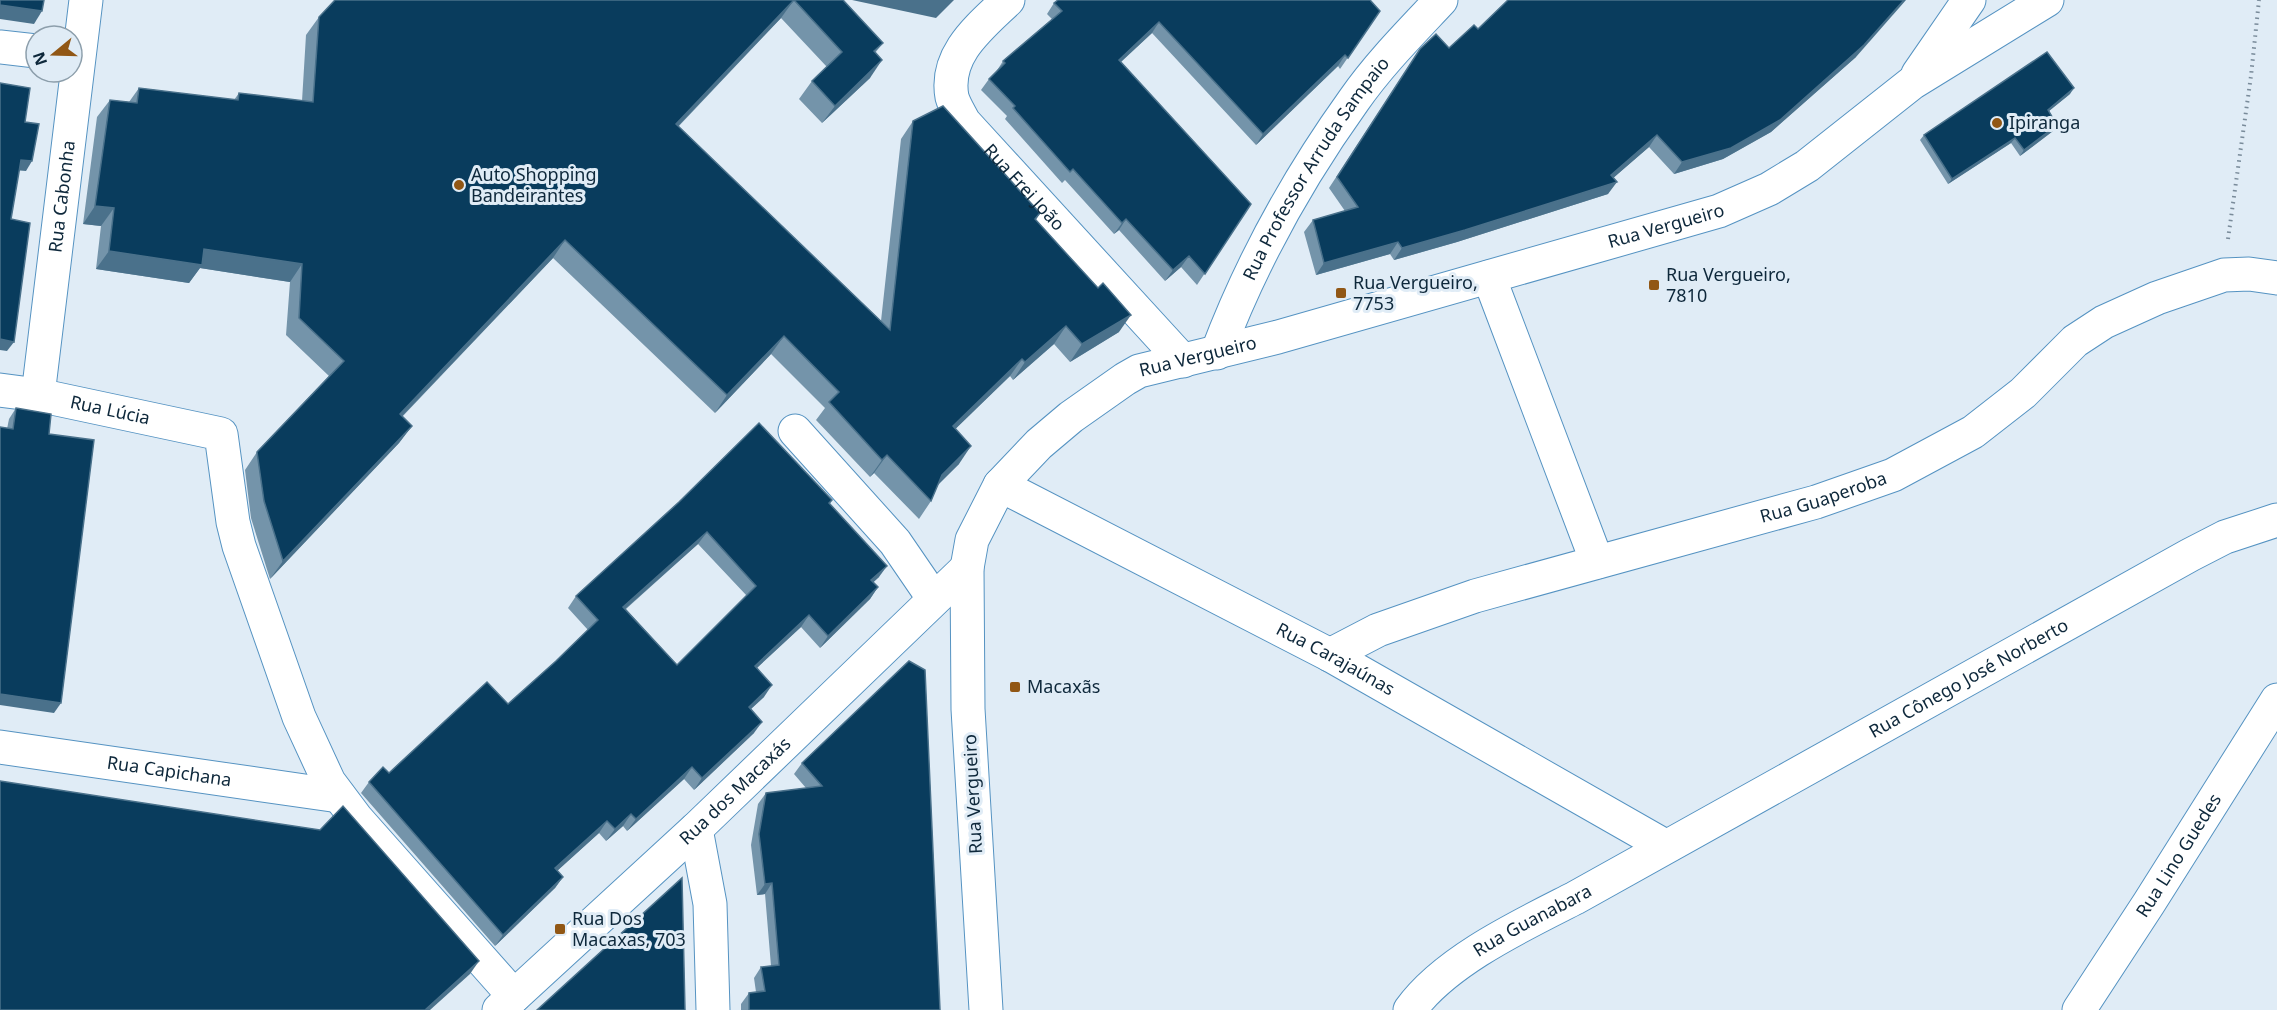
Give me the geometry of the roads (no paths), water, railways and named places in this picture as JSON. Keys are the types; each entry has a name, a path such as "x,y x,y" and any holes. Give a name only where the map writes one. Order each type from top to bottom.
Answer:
{"street":[{"name":"Rua Cabonha","path":"81,24 86,0"},
{"name":"Rua Frei João","path":"1008,0 966,40 951,74 952,98 964,122 1183,361"},
{"name":"Rua Professor Arruda Sampaio","path":"1217,353 1234,307 1285,206 1354,99 1400,43 1441,0"},
{"name":"Rua Vergueiro","path":"1912,83 1969,0"},
{"name":"Rua Vergueiro","path":"986,1010 968,709 968,568 972,540 1000,485 1039,444 1071,417 1139,371 1217,353 1719,211 1769,189 1807,166 1912,83 2047,0"},
{"path":"0,47 24,50"},
{"name":"Rua Cabonha","path":"38,395 72,84"},
{"name":"Rua Guaperoba","path":"1330,655 1377,630 1475,596 1816,502 1893,475 1974,432 2023,393 2075,340 2104,322 2157,298 2224,275 2249,274 2277,278"},
{"path":"1489,277 1597,561"},
{"name":"Rua Lúcia","path":"0,390 38,395 221,434 233,522 239,546 299,717 329,782 339,796"},
{"path":"795,431 895,542 934,599"},
{"name":"Rua Carajaúnas","path":"1000,485 1330,655 1665,846"},
{"name":"Rua Cônego José Norberto","path":"1665,846 2190,555 2225,537 2262,523 2277,520"},
{"name":"Rua dos Macaxás","path":"506,1003 696,829 968,568"},
{"name":"Rua Lino Guedes","path":"2079,1010 2277,700"},
{"name":"Rua Capichana","path":"0,747 339,796"},
{"path":"339,796 506,1003"},
{"path":"696,829 710,904 712,1010"},
{"name":"Rua Guanabara","path":"1410,1010 1420,997 1455,967 1517,928 1575,898 1665,846"}],"place":[{"name":"Ipiranga","path":"1997,123"},
{"name":"Auto Shopping Bandeirantes","path":"459,185"},
{"name":"Rua Vergueiro, 7810","path":"1654,285"},
{"name":"Rua Vergueiro, 7753","path":"1341,293"},
{"name":"Macaxãs","path":"1015,687"},
{"name":"Rua Dos Macaxas, 703","path":"560,929"}]}
